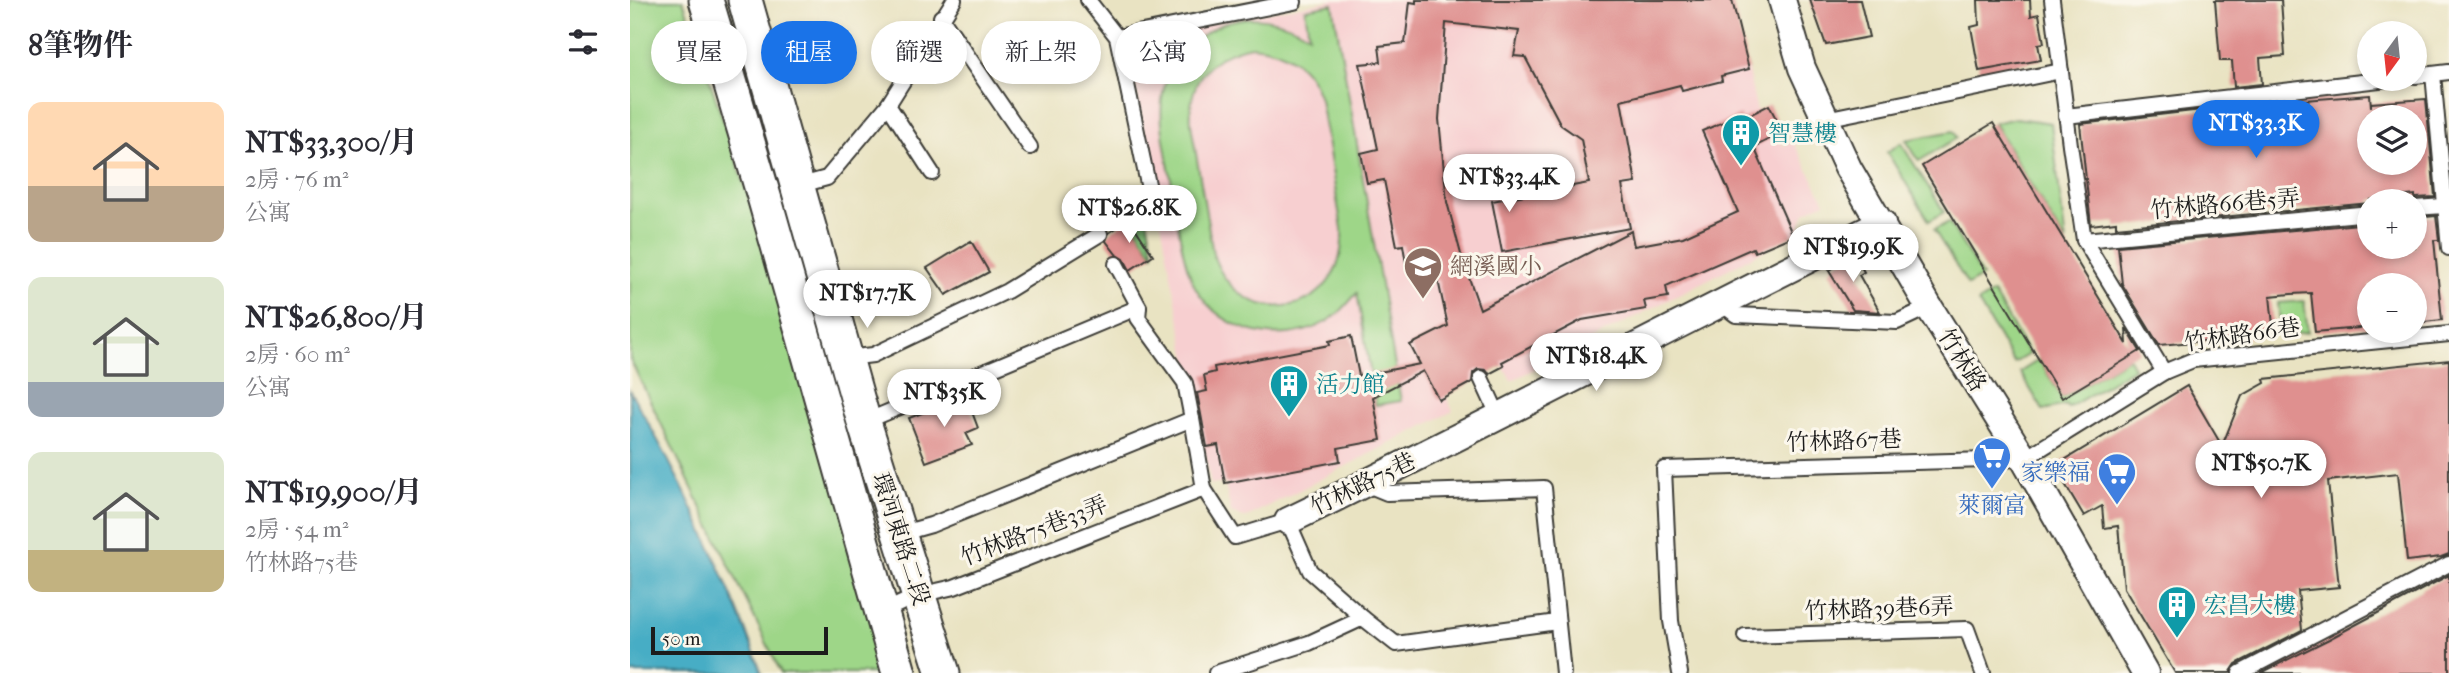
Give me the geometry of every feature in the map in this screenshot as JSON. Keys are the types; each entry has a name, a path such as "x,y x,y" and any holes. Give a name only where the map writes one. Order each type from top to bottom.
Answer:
{"street":[{"name":"環河東路二段","path":"706,0 899,673"},
{"name":"環河東路二段","path":"744,0 848,358 864,422 943,673"},
{"name":"竹林路","path":"1783,0 1802,68 1848,168 1929,307 2024,459 2145,673"},
{"name":"竹林路75巷","path":"1289,520 1499,417 1719,302 1882,223"}],"lane":[{"path":"797,187 827,178 888,105 954,0"},
{"path":"1088,0 1115,34"},
{"path":"2052,0 2084,240 2164,372"},
{"path":"1198,21 1294,2"},
{"path":"942,18 1030,147"},
{"path":"1825,119 2061,71"},
{"path":"2427,75 2449,72"},
{"path":"2433,74 2449,248"},
{"path":"2066,116 2357,83"},
{"path":"1127,84 1149,189"},
{"path":"888,105 932,173"},
{"path":"2427,207 2444,205"},
{"name":"竹林路66巷5弄","path":"2084,240 2357,214"},
{"path":"848,358 873,355 1007,291 1100,234"},
{"name":"竹林路75巷","path":"1116,264 1139,307 1138,318 1185,383 1204,489 1235,537 1289,520"},
{"path":"1719,302 1736,315 1897,322 1929,307"},
{"path":"864,422 1139,307"},
{"name":"竹林路66巷","path":"2024,459 2164,372 2193,360 2449,334"},
{"path":"1481,378 1499,417"},
{"path":"899,534 930,525 1192,419"},
{"name":"竹林路67巷","path":"1680,673 1671,621 1664,469 2024,459"},
{"path":"1364,484 1387,493 1544,488 1563,673"},
{"name":"竹林路75巷33弄","path":"881,612 919,595 954,587 1204,489"},
{"path":"1289,520 1310,571 1396,644 1557,622"},
{"path":"2240,673 2449,564"},
{"path":"1216,673 1309,643 1363,618"},
{"name":"竹林路39巷6弄","path":"1745,636 1967,629 1983,673"}],"shaded area":[{"name":"網溪國小","path":"1333,0 1732,0 1757,111 1769,105 1783,132 1777,135 1783,146 1793,141 1825,202 1805,212 1798,233 1511,381 1503,366 1446,396 1453,411 1245,518 1231,513 1225,483 1211,485 1135,84 1211,84 1211,23"}],"green space":[{"path":"630,0 683,0 690,21 651,21 651,84 711,84 907,673 781,673 630,359"},
{"path":"1333,4 1401,401 1376,405 1357,293 1335,316 1308,330 1268,334 1249,330 1214,311 1201,296 1191,278 1184,254 1162,120 1165,84 1196,84 1191,108 1191,124 1213,254 1227,280 1245,297 1267,305 1290,305 1311,297 1328,282 1339,259 1342,229 1320,99 1310,77 1286,55 1251,46 1236,50 1211,64 1211,30 1233,20 1267,19 1289,25 1309,35 1305,9"},
{"path":"2016,118 2051,123 2066,243 1994,123"},
{"path":"1953,131 1957,138 1919,161 1906,140"},
{"path":"1901,143 1944,212 1929,221 1887,152"},
{"path":"1144,203 1154,254 1153,255 1129,219"},
{"path":"1949,222 1982,276 1968,285 1934,230"},
{"path":"1993,293 2029,354 2014,363 1978,302"},
{"path":"2304,301 2308,332 2281,335 2278,303"},
{"path":"2129,358 2134,368 2068,408 2065,405 2043,410 2020,372 2039,360 2062,398"}],"water":[{"path":"630,391 702,529 762,673 630,673"}],"building":[{"path":"1416,0 1732,0 1749,69 1721,76 1722,81 1682,91 1680,85 1621,100 1636,183 1622,185 1630,228 1502,252 1492,201 1589,183 1581,139 1561,125 1525,57 1514,56 1519,31 1446,23 1439,119 1447,202 1462,258 1480,309 1631,231 1634,246 1683,237 1738,212 1702,131 1740,115 1742,119 1769,105 1783,132 1754,147 1793,236 1755,252 1753,248 1666,286 1668,297 1644,301 1646,309 1582,320 1502,362 1504,366 1489,374 1486,370 1478,369 1473,373 1472,382 1439,400 1423,371 1373,397 1381,440 1338,448 1340,461 1225,483 1218,445 1207,447 1197,393 1207,391 1204,375 1215,372 1214,367 1330,345 1329,341 1351,336 1359,376 1420,364 1410,345 1448,326 1438,280 1421,283 1418,267 1407,269 1403,245 1397,246 1384,180 1367,183 1361,153 1378,149 1360,64 1381,62 1379,46 1405,43 1410,2 1416,3"},
{"path":"1810,0 1860,0 1869,37 1826,45"},
{"path":"1978,0 2030,0 2031,16 2039,14 2044,43 2038,44 2041,60 1979,71 1971,27 1979,25"},
{"path":"2215,0 2281,0 2285,56 2260,58 2262,84 2234,87 2232,61 2220,61"},
{"path":"2370,95 2371,105 2357,105 2357,175 2427,175 2427,110 2435,197 2427,197 2427,189 2357,189 2357,204 2116,227 2116,222 2091,225 2080,124 2263,103"},
{"path":"2426,99 2427,105 2371,105 2371,103"},
{"path":"1993,123 2127,344 2126,328 2140,351 2062,398 1922,166"},
{"path":"2436,216 2439,240 2434,240 2442,320 2427,322 2427,273 2357,273 2357,328 2315,332 2311,293 2291,294 2270,296 2274,335 2159,345 2122,284 2118,246 2357,224 2357,259 2427,259 2427,217"},
{"path":"1129,219 1153,255 1130,270 1124,259 1116,254 1106,241 1109,233"},
{"path":"971,241 989,272 946,295 927,268"},
{"path":"1854,254 1864,272 1859,275 1880,312 1853,310 1829,271 1833,268 1832,265"},
{"path":"2449,360 2449,554 2407,561 2398,473 2328,481 2339,587 2298,591 2302,630 2236,664 2230,673 2175,673 2124,588 2118,526 2104,528 2102,506 2084,516 2062,479 2060,472 2063,461 2187,386 2222,446 2242,396 2265,383 2264,379"},
{"path":"966,396 978,428 966,433 972,445 926,462 909,418"},
{"path":"2449,575 2449,673 2261,673 2329,639"}],"place":[{"name":"智慧樓","path":"1741,167"},
{"name":"網溪國小","path":"1423,300"},
{"name":"活力館","path":"1289,418"},
{"name":"萊爾富","path":"1992,490"},
{"name":"家樂福","path":"2117,506"},
{"name":"宏昌大樓","path":"2177,639"}]}
